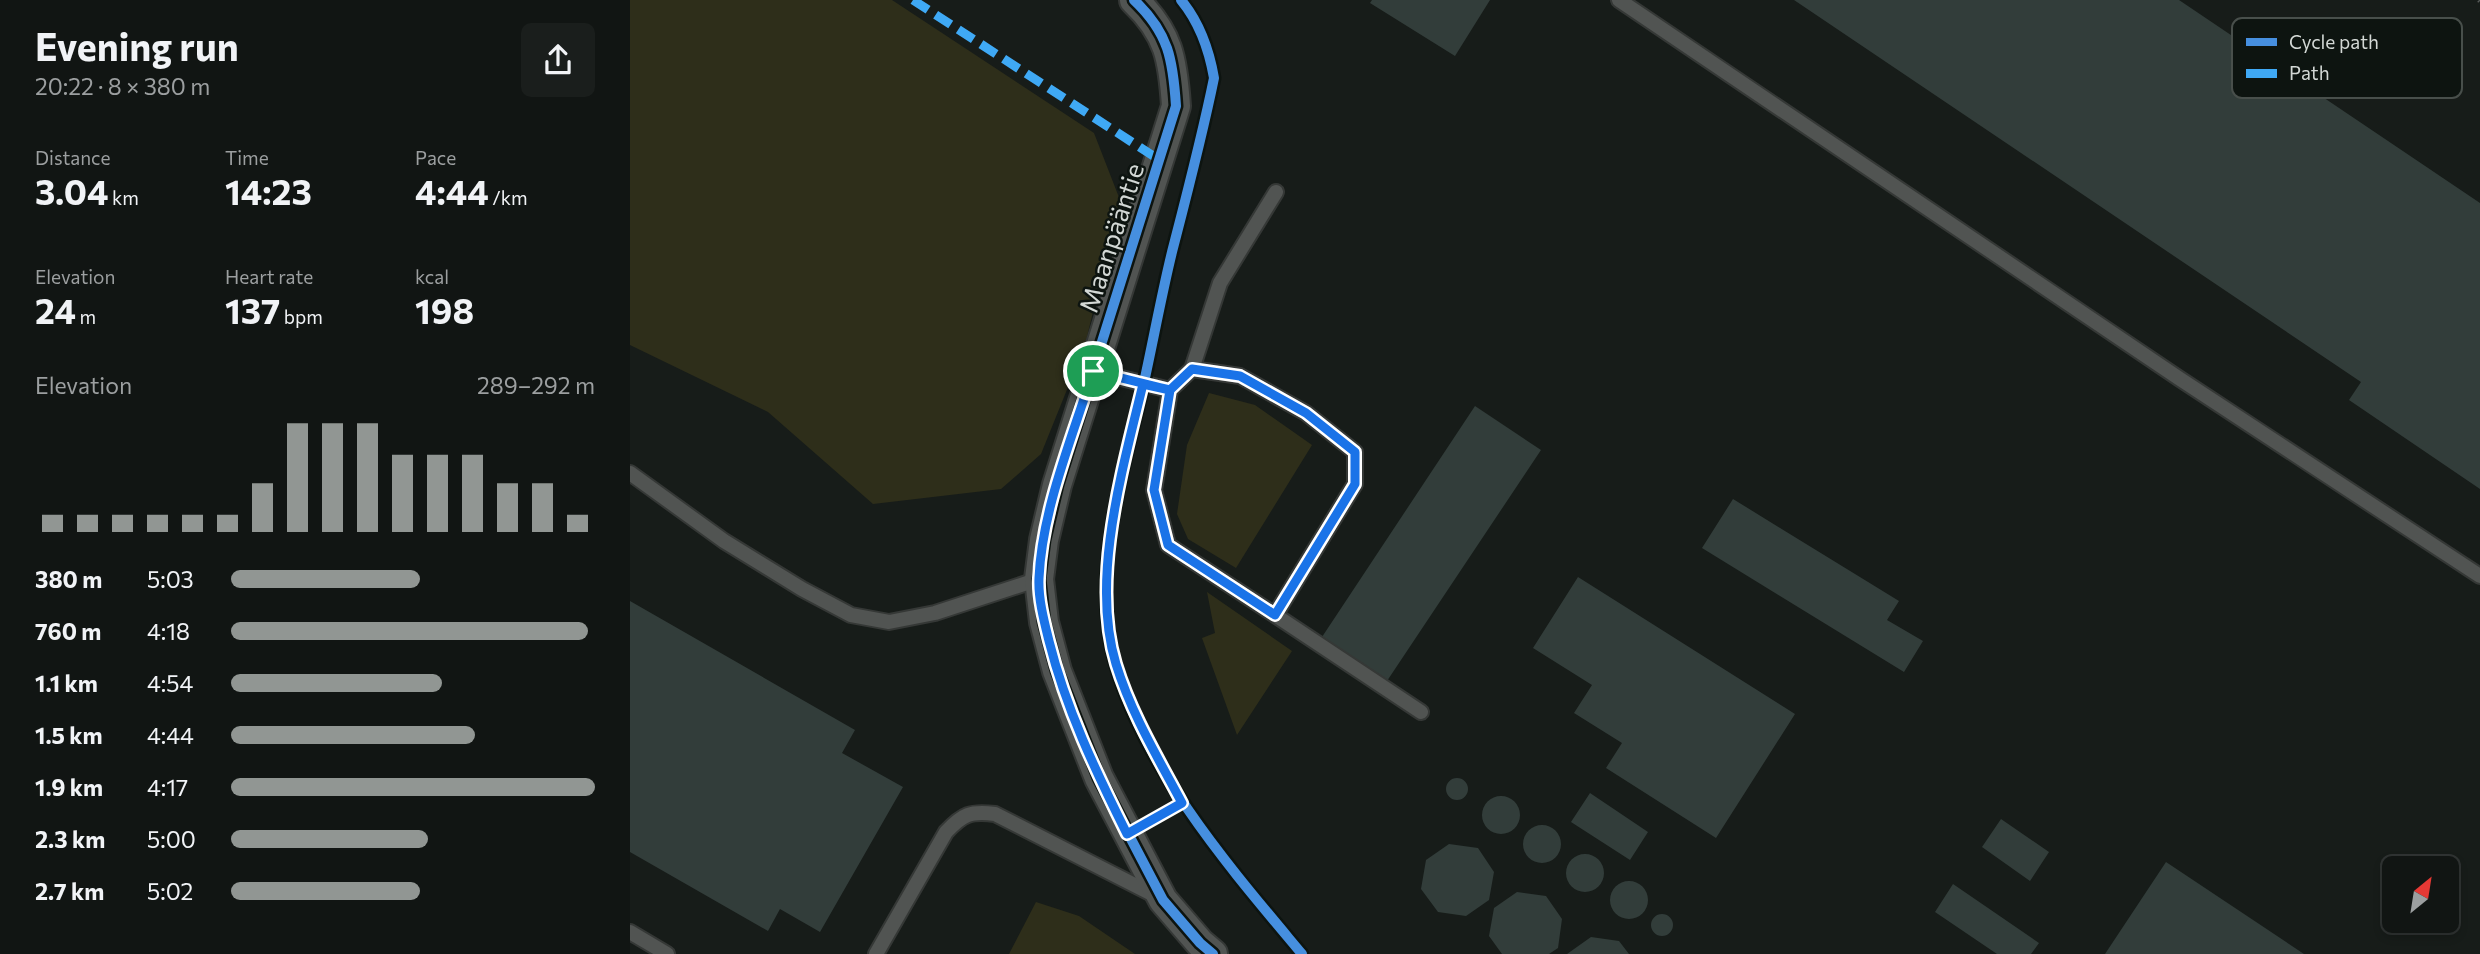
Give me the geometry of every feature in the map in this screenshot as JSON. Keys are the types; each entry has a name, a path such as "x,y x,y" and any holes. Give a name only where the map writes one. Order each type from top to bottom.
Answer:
{"street":[{"name":"Maanpääntie","path":"1134,0 1150,15 1169,47 1177,106 1057,485 1044,540 1039,579 1044,622 1056,671 1099,778 1163,900 1213,954"}],"lane":[{"path":"1619,0 2180,379 2480,576"},
{"path":"1276,192 1220,284 1192,369 1170,390 1154,490 1168,545 1421,712"},
{"path":"1192,369 1240,376 1306,413 1355,452 1355,484 1275,615"},
{"path":"1093,371 1170,390"},
{"path":"630,473 724,541 802,589 851,615 889,622 935,613 1039,579"},
{"path":"876,954 946,832 961,816 979,812 995,814 1163,900"},
{"path":"630,932 667,954"}],"shaded area":[{"path":"630,0 892,0 1094,133 1120,200 1085,345 1041,454 1001,489 873,504 768,412 630,345"},
{"path":"1209,393 1255,405 1312,445 1236,568 1188,539 1177,514 1187,445"},
{"path":"1207,592 1292,651 1237,735 1202,638 1215,633"},
{"path":"1036,902 1079,916 1135,954 1009,954"}],"building":[{"path":"1372,0 1490,0 1455,56 1370,3"},
{"path":"1794,0 2179,0 2232,36 2232,98 2324,98 2480,203 2480,489 2349,400 2361,382"},
{"path":"1475,406 1541,450 1387,681 1322,637"},
{"path":"1733,499 1899,601 1887,620 1923,641 1904,672 1702,548"},
{"path":"1578,577 1795,714 1716,838 1606,768 1622,743 1574,713 1592,685 1533,648"},
{"path":"630,601 855,730 842,753 903,787 820,932 780,909 768,931 630,852"},
{"path":"1457,778 1465,781 1468,789 1465,797 1457,800 1449,797 1446,789 1449,781"},
{"path":"1590,793 1648,832 1630,860 1571,822"},
{"path":"1501,796 1514,802 1520,815 1514,828 1501,834 1488,828 1482,815 1488,802"},
{"path":"2001,819 2049,852 2030,881 1982,847"},
{"path":"1542,825 1555,831 1561,844 1555,857 1542,863 1529,857 1523,844 1529,831"},
{"path":"1449,844 1478,848 1494,872 1489,900 1466,916 1438,912 1421,889 1426,860"},
{"path":"1585,854 1598,860 1604,873 1598,886 1585,892 1572,886 1566,873 1572,860"},
{"path":"2166,862 2304,954 2105,954"},
{"path":"1629,881 1642,887 1648,900 1642,913 1629,919 1616,913 1610,900 1616,887"},
{"path":"1953,884 2039,943 2031,954 1997,954 1935,912"},
{"path":"1517,892 1546,896 1562,919 1558,948 1549,954 1502,954 1489,936 1494,908"},
{"path":"1662,914 1670,917 1673,925 1670,933 1662,936 1654,933 1651,925 1654,917"},
{"path":"1591,937 1619,941 1629,954 1567,954"}],"marked path":[{"path":"913,0 1161,161"}],"cycle path":[{"path":"1134,0 1155,24 1167,48 1176,106 1057,485 1044,540 1039,579 1044,622 1057,671 1099,778 1163,900 1213,954"},
{"path":"1181,0 1203,37 1214,78 1168,269 1112,524 1106,595 1108,629 1115,663 1129,703 1169,781 1220,853 1302,954"}],"route":[{"path":"1093,371 1057,485 1044,540 1039,579 1044,622 1056,671 1099,778 1127,834 1182,803 1136,718 1115,662 1107,609 1110,544 1116,504 1143,384 1170,390 1154,490 1168,545 1275,615 1355,484 1355,452 1306,413 1240,376 1192,369 1170,390 1093,371"}]}
